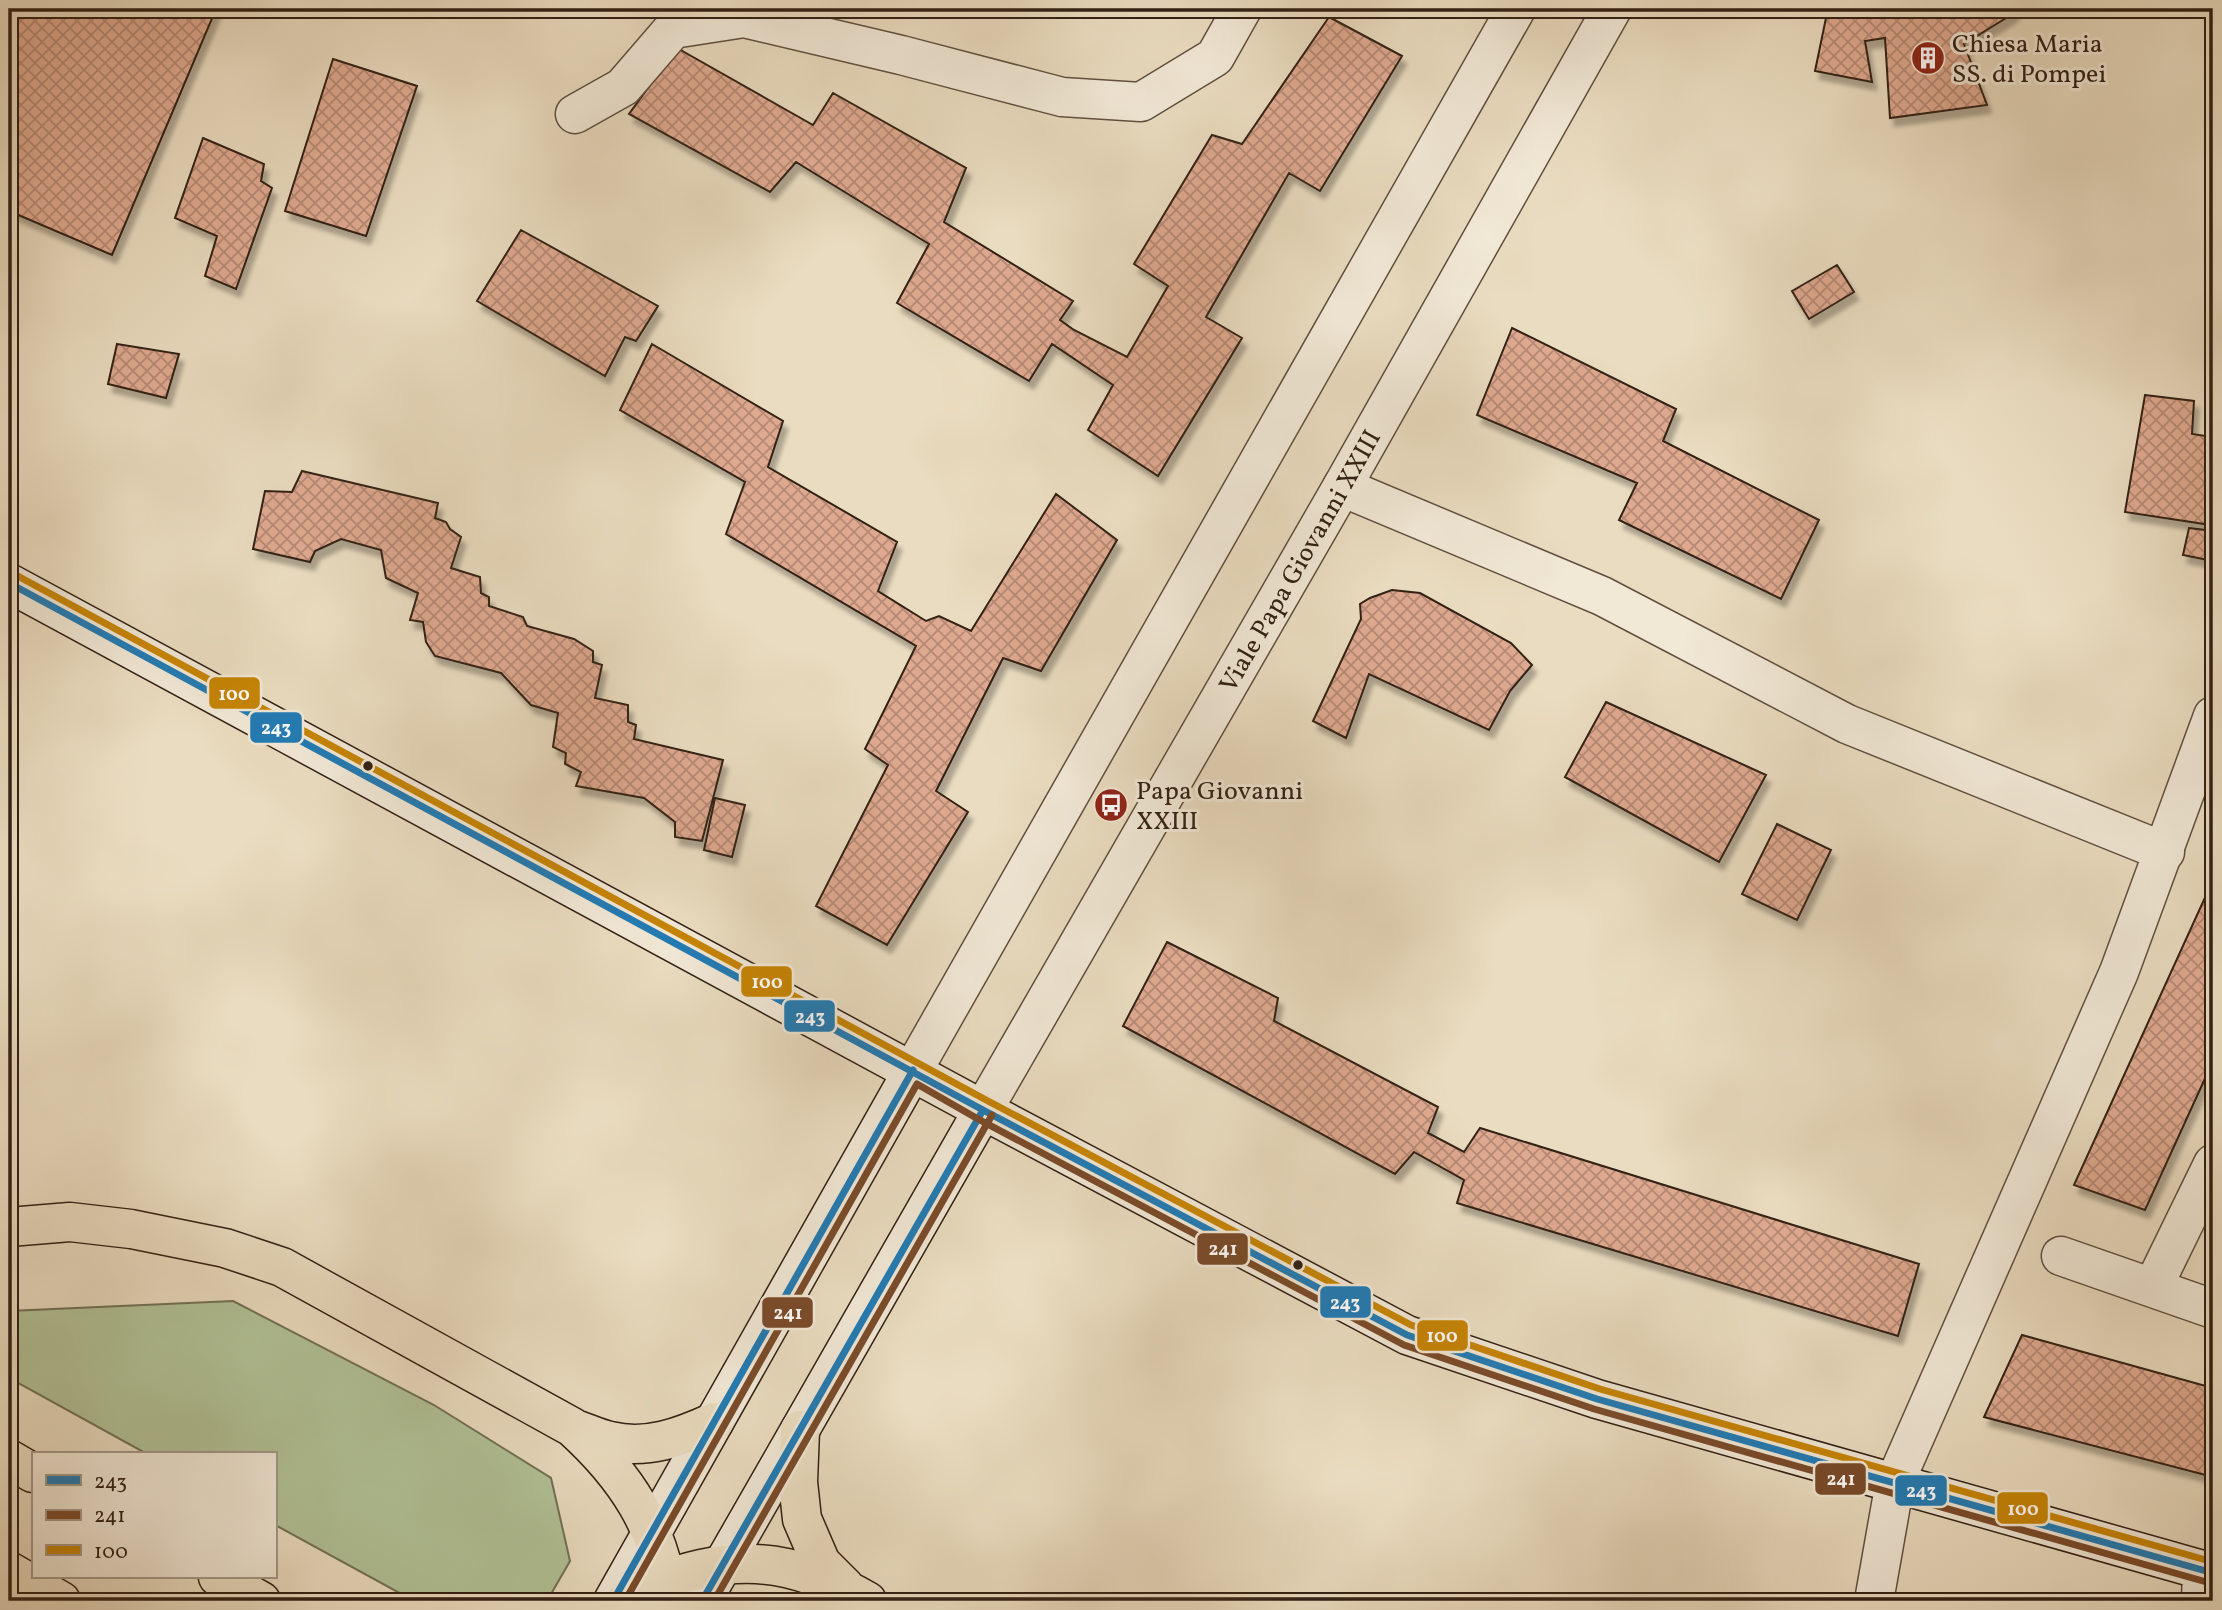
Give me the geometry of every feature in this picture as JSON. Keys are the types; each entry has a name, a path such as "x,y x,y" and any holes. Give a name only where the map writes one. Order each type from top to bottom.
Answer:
{"main road":[{"path":"9,1227 69,1222 131,1229 225,1248 282,1267 572,1427 612,1442 646,1444 678,1438 714,1422"},
{"path":"572,1427 601,1454 625,1483 652,1531 668,1590"},
{"path":"800,1430 797,1482 802,1519 821,1563 858,1596"},
{"path":"9,1459 32,1472"},
{"path":"626,1601 668,1590 723,1564 751,1563 785,1567 818,1577 858,1596"},
{"path":"9,1572 61,1601"},
{"path":"220,1578 261,1601"}],"street":[{"path":"575,114 622,87 673,29 744,18 1062,97 1141,102 1216,57 1242,9"},
{"path":"612,1601 1516,9"},
{"name":"Viale Papa Giovanni XXIII","path":"702,1601 1342,487 1612,9"},
{"path":"1342,487 1602,596 1847,724 2165,852"},
{"path":"9,583 983,1110 1407,1335 1597,1399 1895,1482 2205,1582"},
{"path":"1874,1601 1895,1482 2119,972 2213,716"},
{"path":"2153,1287 2213,1164"},
{"path":"2062,1256 2213,1308"}],"green space":[{"path":"233,1301 434,1405 551,1478 570,1561 547,1601 414,1601 276,1526 276,1452 143,1452 9,1378 9,1311"}],"building":[{"path":"16,9 216,9 112,255 9,211 9,26"},
{"name":"Chiesa Maria SS. di Pompei","path":"1832,9 2016,9 2011,15 1964,44 1987,105 1890,118 1885,38 1865,41 1872,82 1815,71 1827,13"},
{"path":"1329,17 1402,56 1320,191 1289,173 1206,317 1242,338 1158,476 1088,430 1113,385 1052,344 1029,381 897,303 929,244 796,162 770,192 629,114 677,48 813,125 833,93 966,168 944,222 1073,301 1060,320 1127,357 1168,286 1134,264 1212,135 1242,144"},
{"path":"333,59 417,86 366,236 285,211"},
{"path":"203,138 264,164 261,181 272,188 236,289 205,276 217,236 175,218"},
{"path":"521,230 658,306 636,341 625,337 605,376 477,301"},
{"path":"1837,265 1854,292 1809,319 1792,291"},
{"path":"1512,328 1676,409 1663,441 1819,520 1781,599 1619,520 1637,483 1477,415"},
{"path":"117,344 179,354 166,398 108,384"},
{"path":"652,344 783,421 768,467 897,542 878,591 926,621 939,616 971,631 1056,494 1117,540 1041,671 1003,658 936,791 968,812 887,945 816,906 888,765 865,749 916,646 726,534 745,482 620,410"},
{"path":"2145,395 2194,401 2192,434 2213,437 2211,525 2125,512"},
{"path":"302,471 438,503 435,518 446,522 450,529 461,537 451,568 480,577 481,593 489,597 489,606 523,617 527,626 574,639 593,651 593,662 602,665 595,698 628,705 628,722 636,725 634,739 723,760 702,841 675,837 675,822 644,798 576,786 581,772 565,764 566,753 553,747 558,713 531,705 501,673 435,656 426,642 423,622 410,620 418,593 386,578 381,550 341,539 315,551 310,562 253,549 265,491 292,492"},
{"path":"2189,528 2213,531 2213,561 2183,555"},
{"path":"1392,590 1420,593 1511,643 1532,665 1510,691 1489,730 1369,674 1346,738 1313,721 1361,619 1360,604"},
{"path":"1606,702 1766,775 1719,862 1565,777"},
{"path":"715,798 745,805 732,857 704,850"},
{"path":"1777,824 1831,850 1797,920 1742,894"},
{"path":"2213,880 2213,1061 2145,1210 2074,1185"},
{"path":"1167,942 1278,998 1274,1021 1438,1107 1428,1133 1464,1152 1480,1128 1919,1264 1898,1336 1457,1203 1464,1180 1414,1152 1395,1174 1123,1026"},
{"path":"2022,1335 2213,1388 2213,1477 1984,1417"}],"transit line":[{"name":"100","path":"14,574 988,1101 1411,1325 1600,1389 2213,1562"},
{"name":"243","path":"9,583 983,1110 1407,1335 1597,1399 2213,1573"},
{"name":"243","path":"613,1601 913,1070"},
{"name":"241","path":"625,1601 917,1084 1404,1345 1594,1409 2210,1583"},
{"name":"243","path":"702,1601 983,1110"},
{"name":"241","path":"714,1601 992,1115"}],"place":[{"name":"Chiesa Maria SS. di Pompei","path":"1928,58"},
{"name":"Papa Giovanni XXIII","path":"1111,805"}]}
